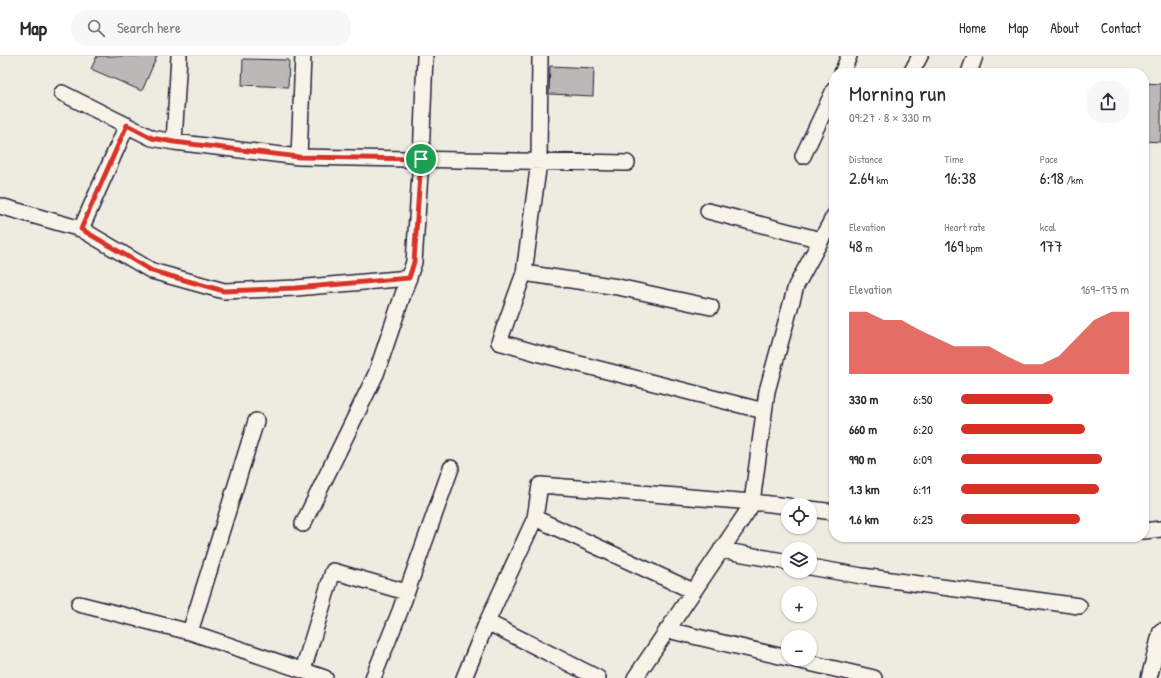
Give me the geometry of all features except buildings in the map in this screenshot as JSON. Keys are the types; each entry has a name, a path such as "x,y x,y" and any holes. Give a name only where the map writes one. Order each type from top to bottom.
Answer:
{"street":[{"path":"174,142 179,56"},
{"path":"299,157 304,56"},
{"path":"303,524 376,374 414,262 421,159 425,56"},
{"path":"540,56 539,162 524,273 498,342 764,411"},
{"path":"844,68 849,56"},
{"path":"914,68 920,56"},
{"path":"971,68 975,56"},
{"path":"62,93 152,138 174,142 299,157 626,163"},
{"path":"803,156 829,101"},
{"path":"81,229 127,125"},
{"path":"0,206 81,229 152,271 224,291 296,288 409,278"},
{"path":"708,211 821,240"},
{"path":"635,678 749,509 752,502 767,391 796,286 829,225"},
{"path":"524,273 618,288 711,307"},
{"path":"190,632 256,421"},
{"path":"373,678 451,468"},
{"path":"464,678 487,622 535,518 540,484 781,505"},
{"path":"817,510 829,511"},
{"path":"535,518 693,591"},
{"path":"1149,530 1161,529"},
{"path":"721,550 781,561"},
{"path":"817,567 862,576 1079,606"},
{"path":"303,670 333,571 406,592"},
{"path":"79,604 190,632 325,678"},
{"path":"487,622 598,678"},
{"path":"667,630 781,656"},
{"path":"1153,674 1161,632"},
{"path":"817,665 874,678"}],"route":[{"path":"127,125 152,138 299,157 421,159 414,262 409,278 296,288 224,291 152,271 81,229 127,125"}]}
